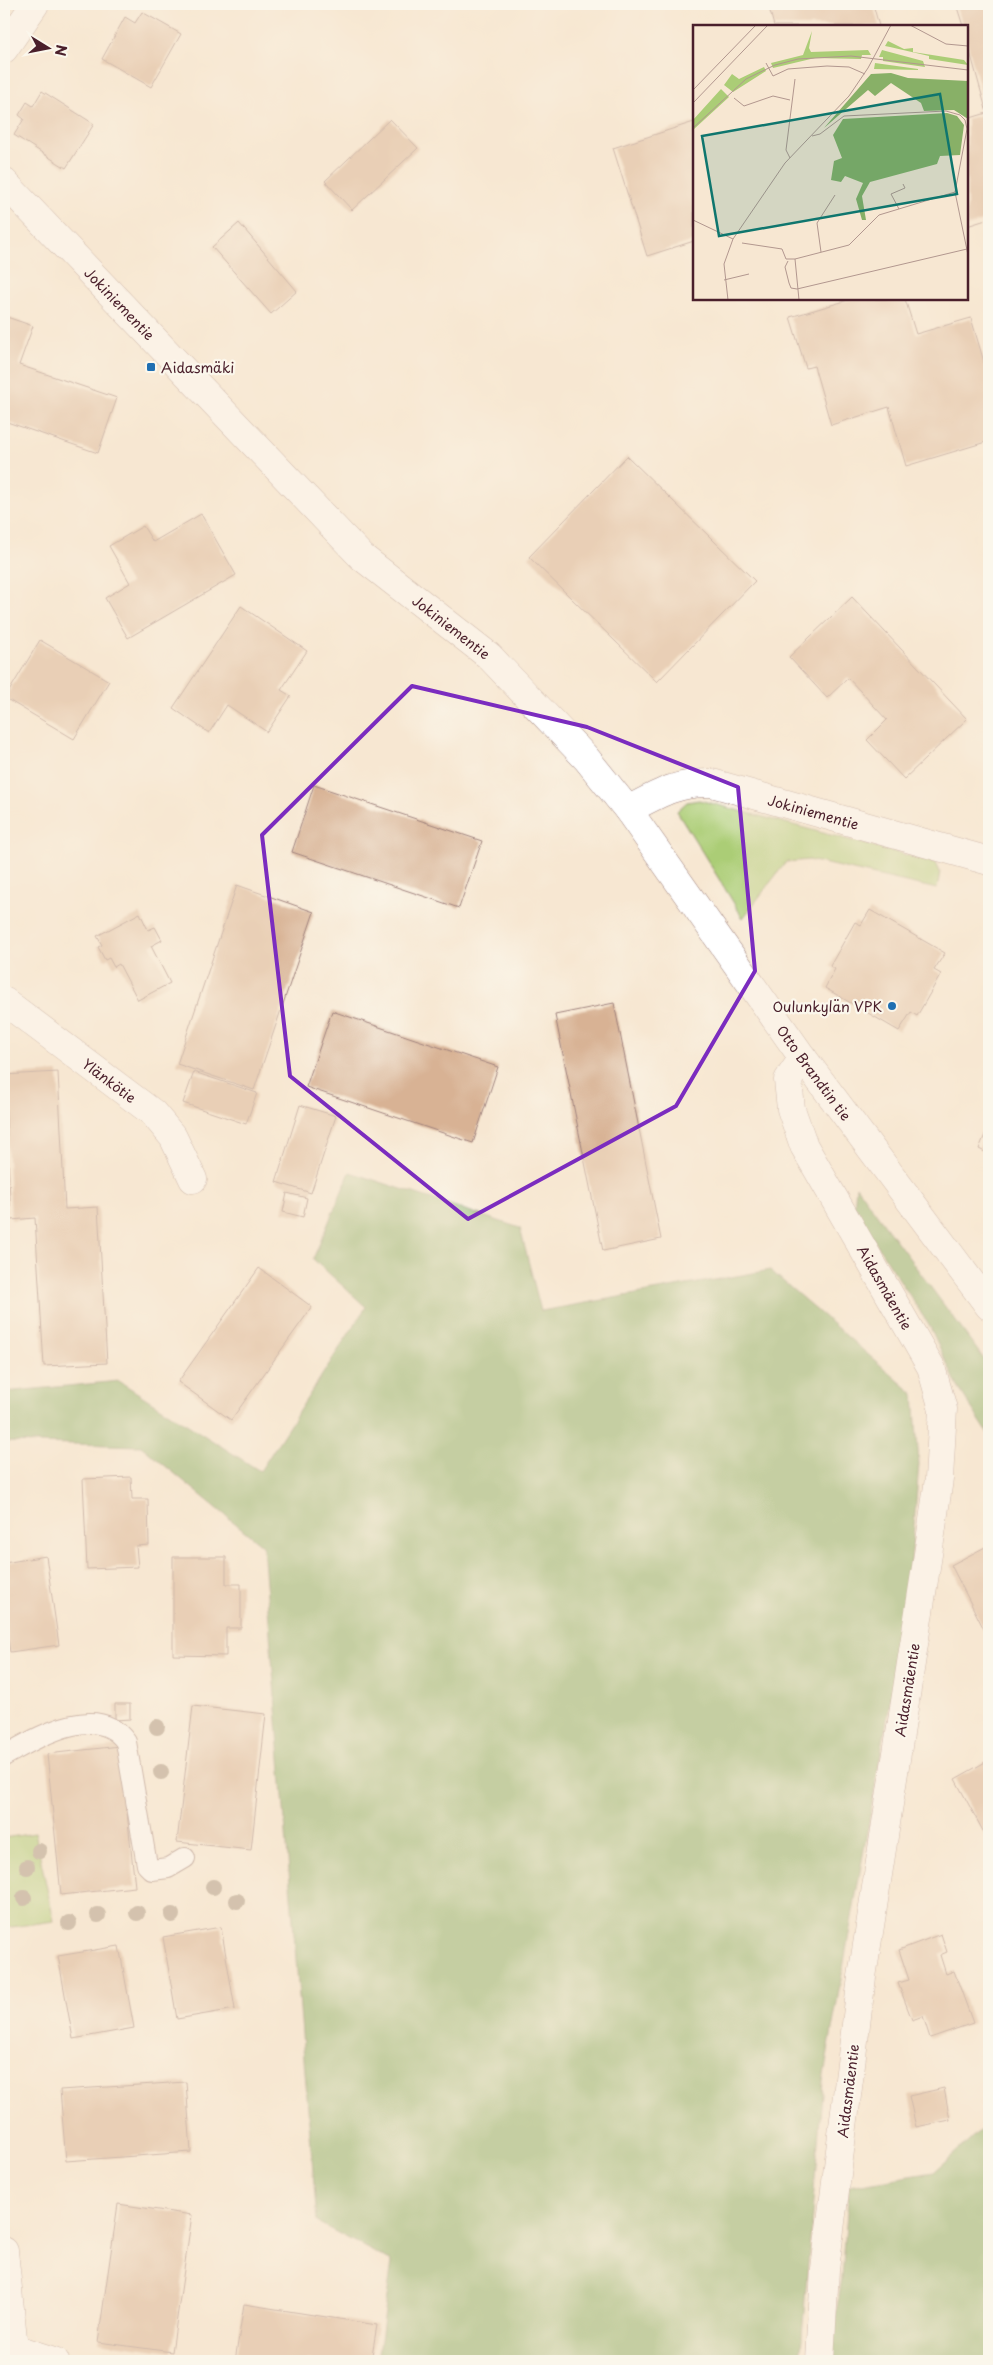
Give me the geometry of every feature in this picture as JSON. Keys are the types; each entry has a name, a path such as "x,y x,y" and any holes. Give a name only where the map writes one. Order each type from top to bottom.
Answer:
{"street":[{"path":"4,49 35,4"},
{"name":"Jokiniementie","path":"4,182 362,557 489,656 586,758 628,810 676,786 692,783 712,784 989,861"},
{"name":"Otto Brandtin tie","path":"628,810 803,1058 989,1306"},
{"name":"Ylänkötie","path":"4,1001 153,1113 172,1137 193,1179"},
{"name":"Aidasmäentie","path":"803,1058 788,1080 791,1109 804,1146 931,1367 943,1409 939,1479 862,1977 825,2269 820,2361"},
{"path":"4,2251 9,2348 55,2361"}],"lane":[{"path":"4,1756 66,1726 96,1724 112,1728 119,1732 126,1742 147,1865 152,1870 168,1868 185,1858"}],"highlighted area":[{"path":"412,686 587,727 738,787 755,971 676,1106 468,1219 290,1076 262,835"}],"green space":[{"path":"699,800 936,863 940,872 937,889 809,860 786,862 743,918 677,811 687,802"},
{"path":"350,1172 520,1228 541,1311 770,1270 914,1394 919,1464 908,1601 823,2081 800,2361 378,2361 392,2262 317,2222 263,1546 141,1446 4,1442 4,1392 119,1381 260,1471 366,1307 313,1259"},
{"path":"856,1186 989,1366 989,1435 958,1387 930,1327 854,1209"},
{"path":"35,1833 54,1921 4,1928 4,1838"},
{"path":"989,2122 989,2361 828,2361 842,2278 849,2186 934,2172"}],"building":[{"path":"768,4 873,4 879,25 774,25"},
{"path":"956,4 989,4 989,219 968,226 968,119 987,113 968,45 968,25 963,25"},
{"path":"142,12 181,34 151,87 102,59 125,17 135,23"},
{"path":"42,91 94,124 66,168 14,135 24,119 19,115 27,102 33,106"},
{"path":"390,119 418,148 352,210 325,181"},
{"path":"693,122 693,241 647,256 613,148"},
{"path":"239,223 297,291 271,314 212,247"},
{"path":"849,300 905,300 916,334 971,318 989,379 989,441 906,466 889,407 831,425 814,366 806,368 790,317"},
{"path":"4,316 33,326 19,365 117,398 98,453 4,421"},
{"path":"627,456 755,581 657,682 529,557"},
{"path":"201,514 236,575 128,638 105,598 130,583 109,546 143,526 153,542"},
{"path":"852,597 967,719 904,779 867,740 887,720 848,678 827,698 789,657"},
{"path":"241,606 307,651 281,690 291,696 267,732 227,705 209,733 173,708"},
{"path":"40,640 109,681 74,739 5,698"},
{"path":"314,785 482,841 459,908 292,852"},
{"path":"237,885 314,912 254,1090 177,1064"},
{"path":"870,910 945,953 934,970 941,974 917,1016 911,1012 899,1031 825,988 835,969 830,966 855,922 861,925"},
{"path":"140,913 148,930 155,927 162,940 151,946 170,983 138,1000 119,964 114,967 109,958 105,960 98,947 102,945 97,936"},
{"path":"614,1003 661,1239 603,1251 555,1015"},
{"path":"332,1011 498,1067 473,1143 306,1087"},
{"path":"58,1072 65,1209 98,1207 107,1363 44,1366 35,1218 11,1220 4,1075"},
{"path":"194,1072 257,1093 246,1124 183,1103"},
{"path":"300,1105 336,1116 311,1193 276,1182"},
{"path":"989,1125 989,1154 979,1149"},
{"path":"287,1193 307,1198 303,1217 283,1212"},
{"path":"259,1268 312,1307 231,1420 178,1382"},
{"path":"131,1477 132,1499 148,1499 149,1545 136,1546 138,1567 87,1569 83,1479"},
{"path":"989,1545 989,1639 951,1565"},
{"path":"46,1556 59,1645 10,1652 4,1613 4,1563"},
{"path":"173,1557 226,1557 226,1584 241,1584 241,1628 226,1628 226,1656 173,1655"},
{"path":"115,1704 130,1704 130,1719 115,1720"},
{"path":"193,1706 266,1714 251,1850 177,1842"},
{"path":"120,1746 135,1887 61,1895 47,1754"},
{"path":"989,1760 989,1842 955,1779"},
{"path":"221,1927 235,2009 177,2019 163,1937"},
{"path":"941,1934 947,1952 940,1955 946,1974 954,1971 973,2023 930,2038 923,2016 912,2020 898,1983 909,1980 899,1950"},
{"path":"119,1946 134,2028 73,2039 58,1956"},
{"path":"186,2082 191,2152 66,2161 60,2090"},
{"path":"944,2088 950,2120 916,2127 909,2096"},
{"path":"118,2204 192,2215 172,2352 98,2342"},
{"path":"244,2304 377,2325 371,2361 235,2361"}],"place":[{"name":"Aidasmäki","path":"151,367"},
{"name":"Oulunkylän VPK","path":"892,1006"}]}
